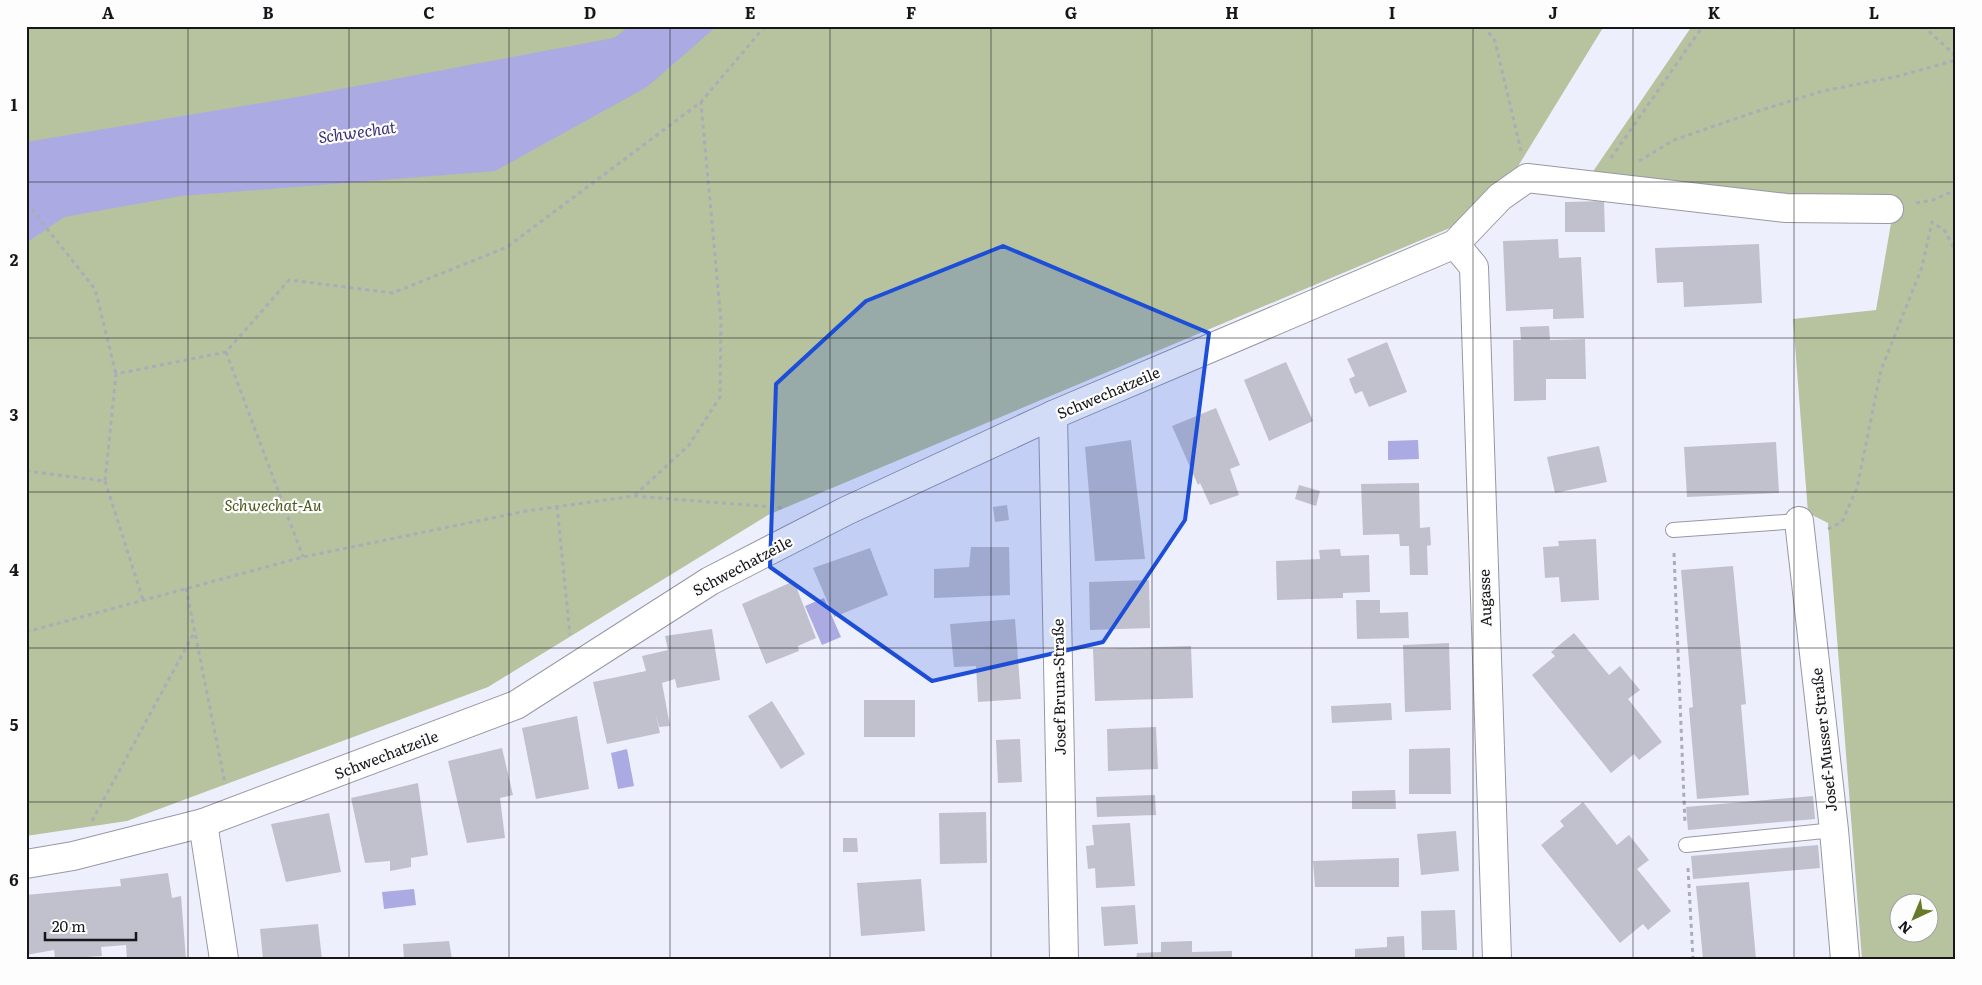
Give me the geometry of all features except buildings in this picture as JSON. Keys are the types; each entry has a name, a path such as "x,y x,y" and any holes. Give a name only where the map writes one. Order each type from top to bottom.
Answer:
{"street":[{"path":"1455,244 1500,198 1527,178 1786,208 1889,209"},
{"name":"Schwechatzeile","path":"26,864 73,856 203,823 516,705 710,581 846,511 1053,415 1455,244"},
{"name":"Augasse","path":"1455,244 1474,267 1497,959"},
{"name":"Josef Bruna-Straße","path":"1053,415 1064,959"},
{"name":"Josef-Musser Straße","path":"1800,532 1834,830 1845,959"},
{"path":"203,823 224,959"}],"lane":[{"path":"1673,530 1800,532"},
{"path":"1686,845 1834,830"}],"path":[{"path":"116,374 226,352 289,280 392,293 507,247 701,102 765,26"},
{"path":"1484,26 1495,40 1527,178"},
{"path":"1592,185 1703,26"},
{"path":"1774,26 1777,28 1800,26"},
{"path":"1636,162 1674,140 1758,111 1823,92 1899,76 1956,58 1923,26"},
{"path":"634,496 688,445 720,397 721,321 701,102"},
{"path":"1889,209 1933,200 1956,190"},
{"path":"26,208 29,206 95,289 116,374 104,481 143,600"},
{"path":"1800,532 1842,522 1857,488 1881,370 1922,267 1932,222 1945,231 1956,253"},
{"path":"226,352 303,557"},
{"path":"26,471 104,481"},
{"path":"26,632 303,557 526,511 634,496 789,508"},
{"path":"557,506 574,667"},
{"path":"1673,530 1686,845 1693,959"},
{"path":"186,588 231,813"},
{"path":"73,856 195,631"}],"highlighted area":[{"path":"1003,246 1209,333 1185,520 1103,642 932,681 770,567 776,384 866,301"}],"green space":[{"name":"Schwechat-Au","path":"26,26 1604,26 1517,168 1457,225 768,515 488,687 127,821 26,836"},
{"path":"1692,26 1956,26 1956,959 1862,959 1828,523 1808,513 1793,319 1876,310 1895,200 1737,192 1592,173"}],"water":[{"name":"Schwechat","path":"630,26 717,26 647,87 495,171 181,196 64,217 26,243 26,142 303,96 614,38"},
{"path":"1418,440 1419,459 1388,460 1388,441"},
{"path":"824,598 841,637 822,645 805,606"},
{"path":"627,749 634,786 618,789 611,753"},
{"path":"414,889 416,905 384,909 382,892"}]}
